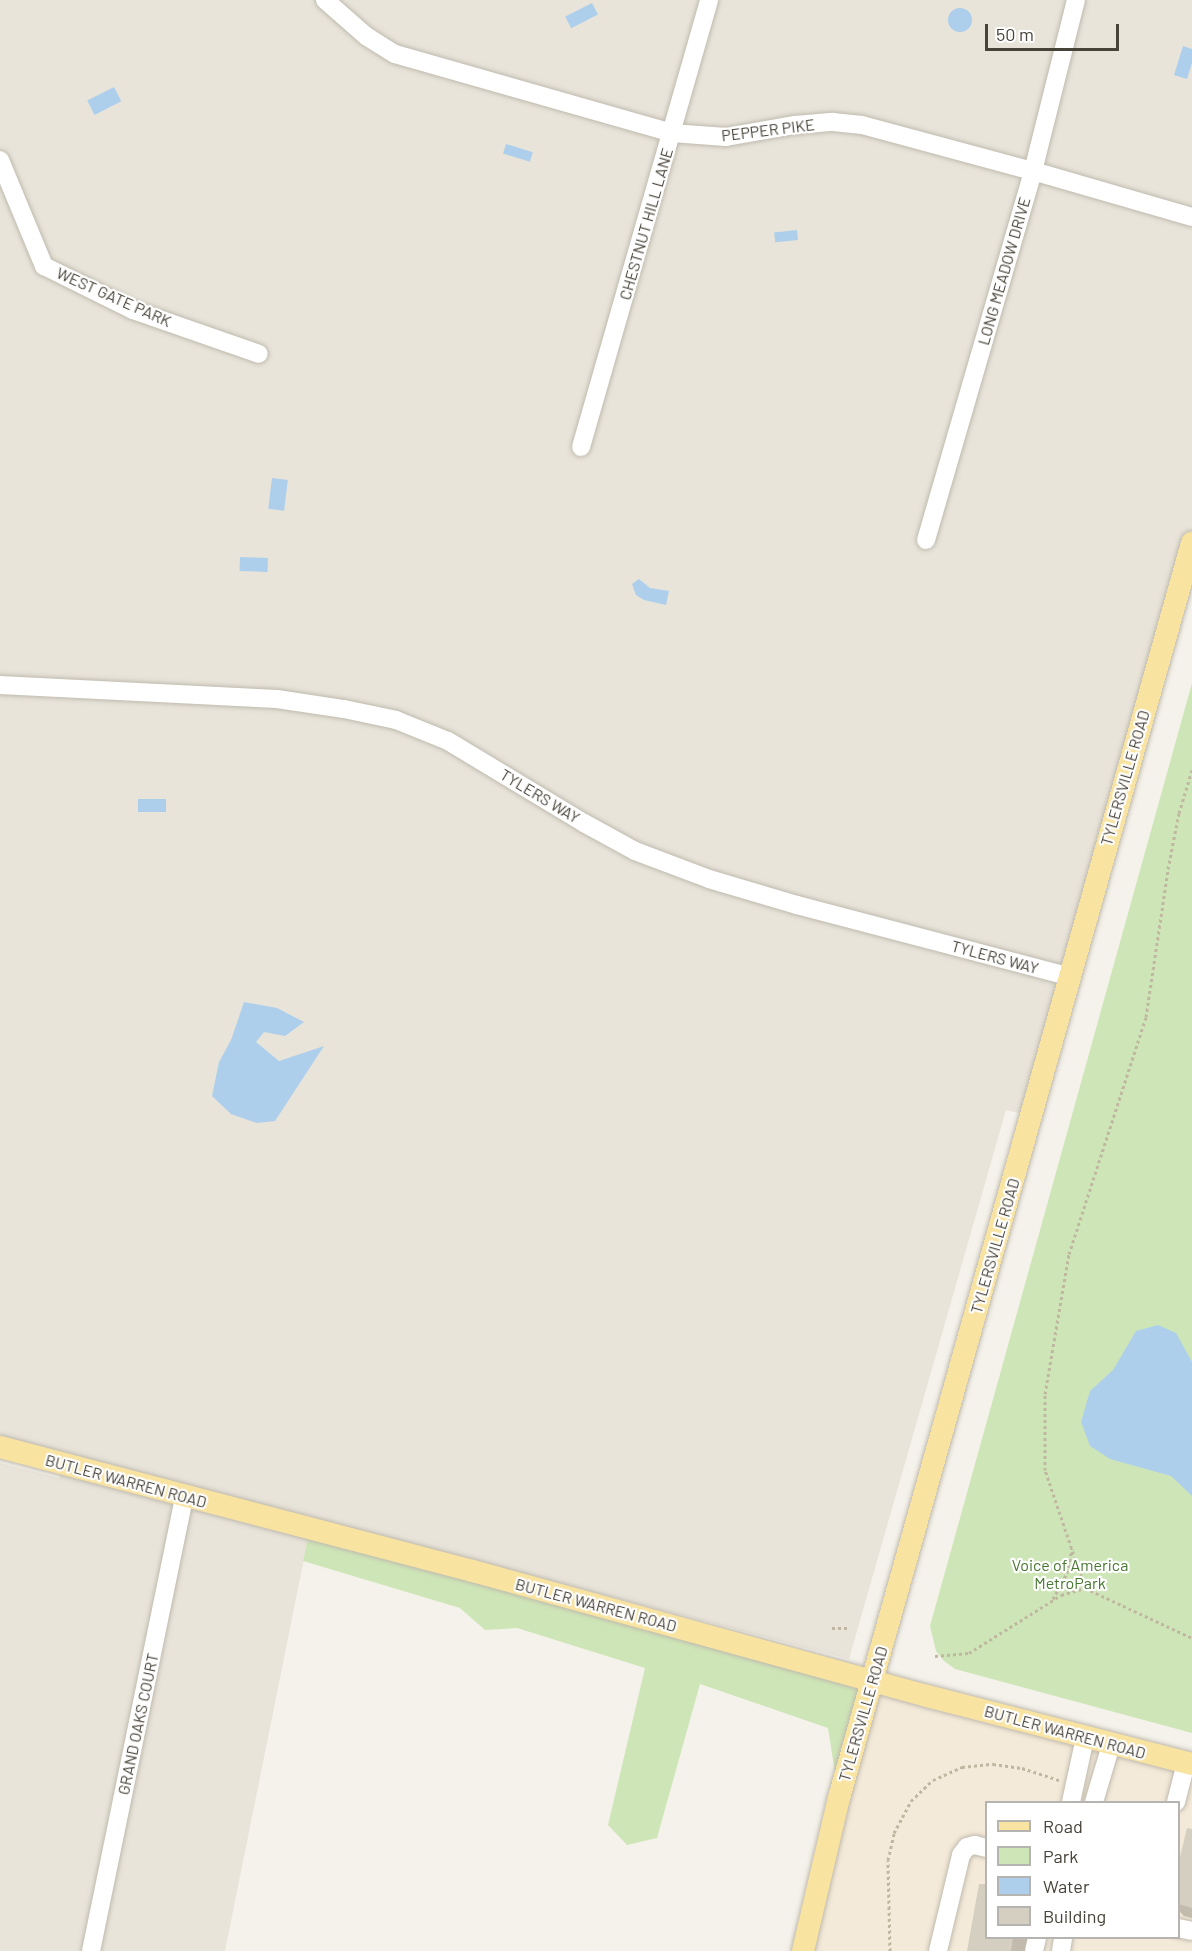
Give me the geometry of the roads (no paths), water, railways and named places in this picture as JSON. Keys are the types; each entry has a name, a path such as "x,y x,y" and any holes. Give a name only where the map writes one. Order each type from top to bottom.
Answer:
{"main road":[{"name":"TYLERSVILLE ROAD","path":"803,1951 839,1798 1024,1143 1068,976 1192,543"},
{"name":"BUTLER WARREN ROAD","path":"0,1447 184,1497 472,1570 1085,1738 1189,1764"}],"street":[{"name":"PEPPER PIKE","path":"325,0 366,36 394,54 672,133 726,137 795,125 833,122 862,125 1192,217"},
{"name":"CHESTNUT HILL LANE","path":"581,447 709,0"},
{"name":"LONG MEADOW DRIVE","path":"926,540 1033,171 1076,0"},
{"name":"WEST GATE PARK","path":"0,160 44,266 134,310 259,354"},
{"name":"TYLERS WAY","path":"0,685 277,699 396,720 448,741 584,823 635,850 677,867 797,905 1068,976"},
{"name":"GRAND OAKS COURT","path":"91,1951 184,1497"},
{"path":"1073,1794 1085,1738"},
{"path":"1095,1801 1111,1745"},
{"path":"1177,1801 1189,1764"},
{"path":"938,1951 961,1855 967,1847 975,1845 985,1848"}],"water":[{"path":"592,3 598,15 571,28 565,17"},
{"path":"960,8 968,12 972,20 968,28 960,32 952,28 948,20 952,12"},
{"path":"1183,46 1192,49 1192,63 1187,79 1174,75"},
{"path":"114,87 121,101 95,115 87,101"},
{"path":"506,144 533,152 530,162 503,154"},
{"path":"797,230 798,240 775,242 774,232"},
{"path":"272,478 288,480 284,511 268,509"},
{"path":"240,557 268,558 267,572 240,571"},
{"path":"639,579 650,588 669,591 666,605 644,600 636,595 632,584"},
{"path":"138,799 166,799 166,812 138,812"},
{"path":"244,1002 277,1008 304,1022 285,1036 264,1032 256,1042 279,1061 324,1046 275,1121 257,1123 231,1114 212,1096 219,1062 231,1040"},
{"path":"1158,1325 1176,1333 1192,1362 1192,1496 1171,1476 1110,1459 1090,1446 1081,1422 1090,1391 1113,1370 1136,1331"}],"park label":[{"name":"Voice of America MetroPark","path":"1070,1574"}]}
